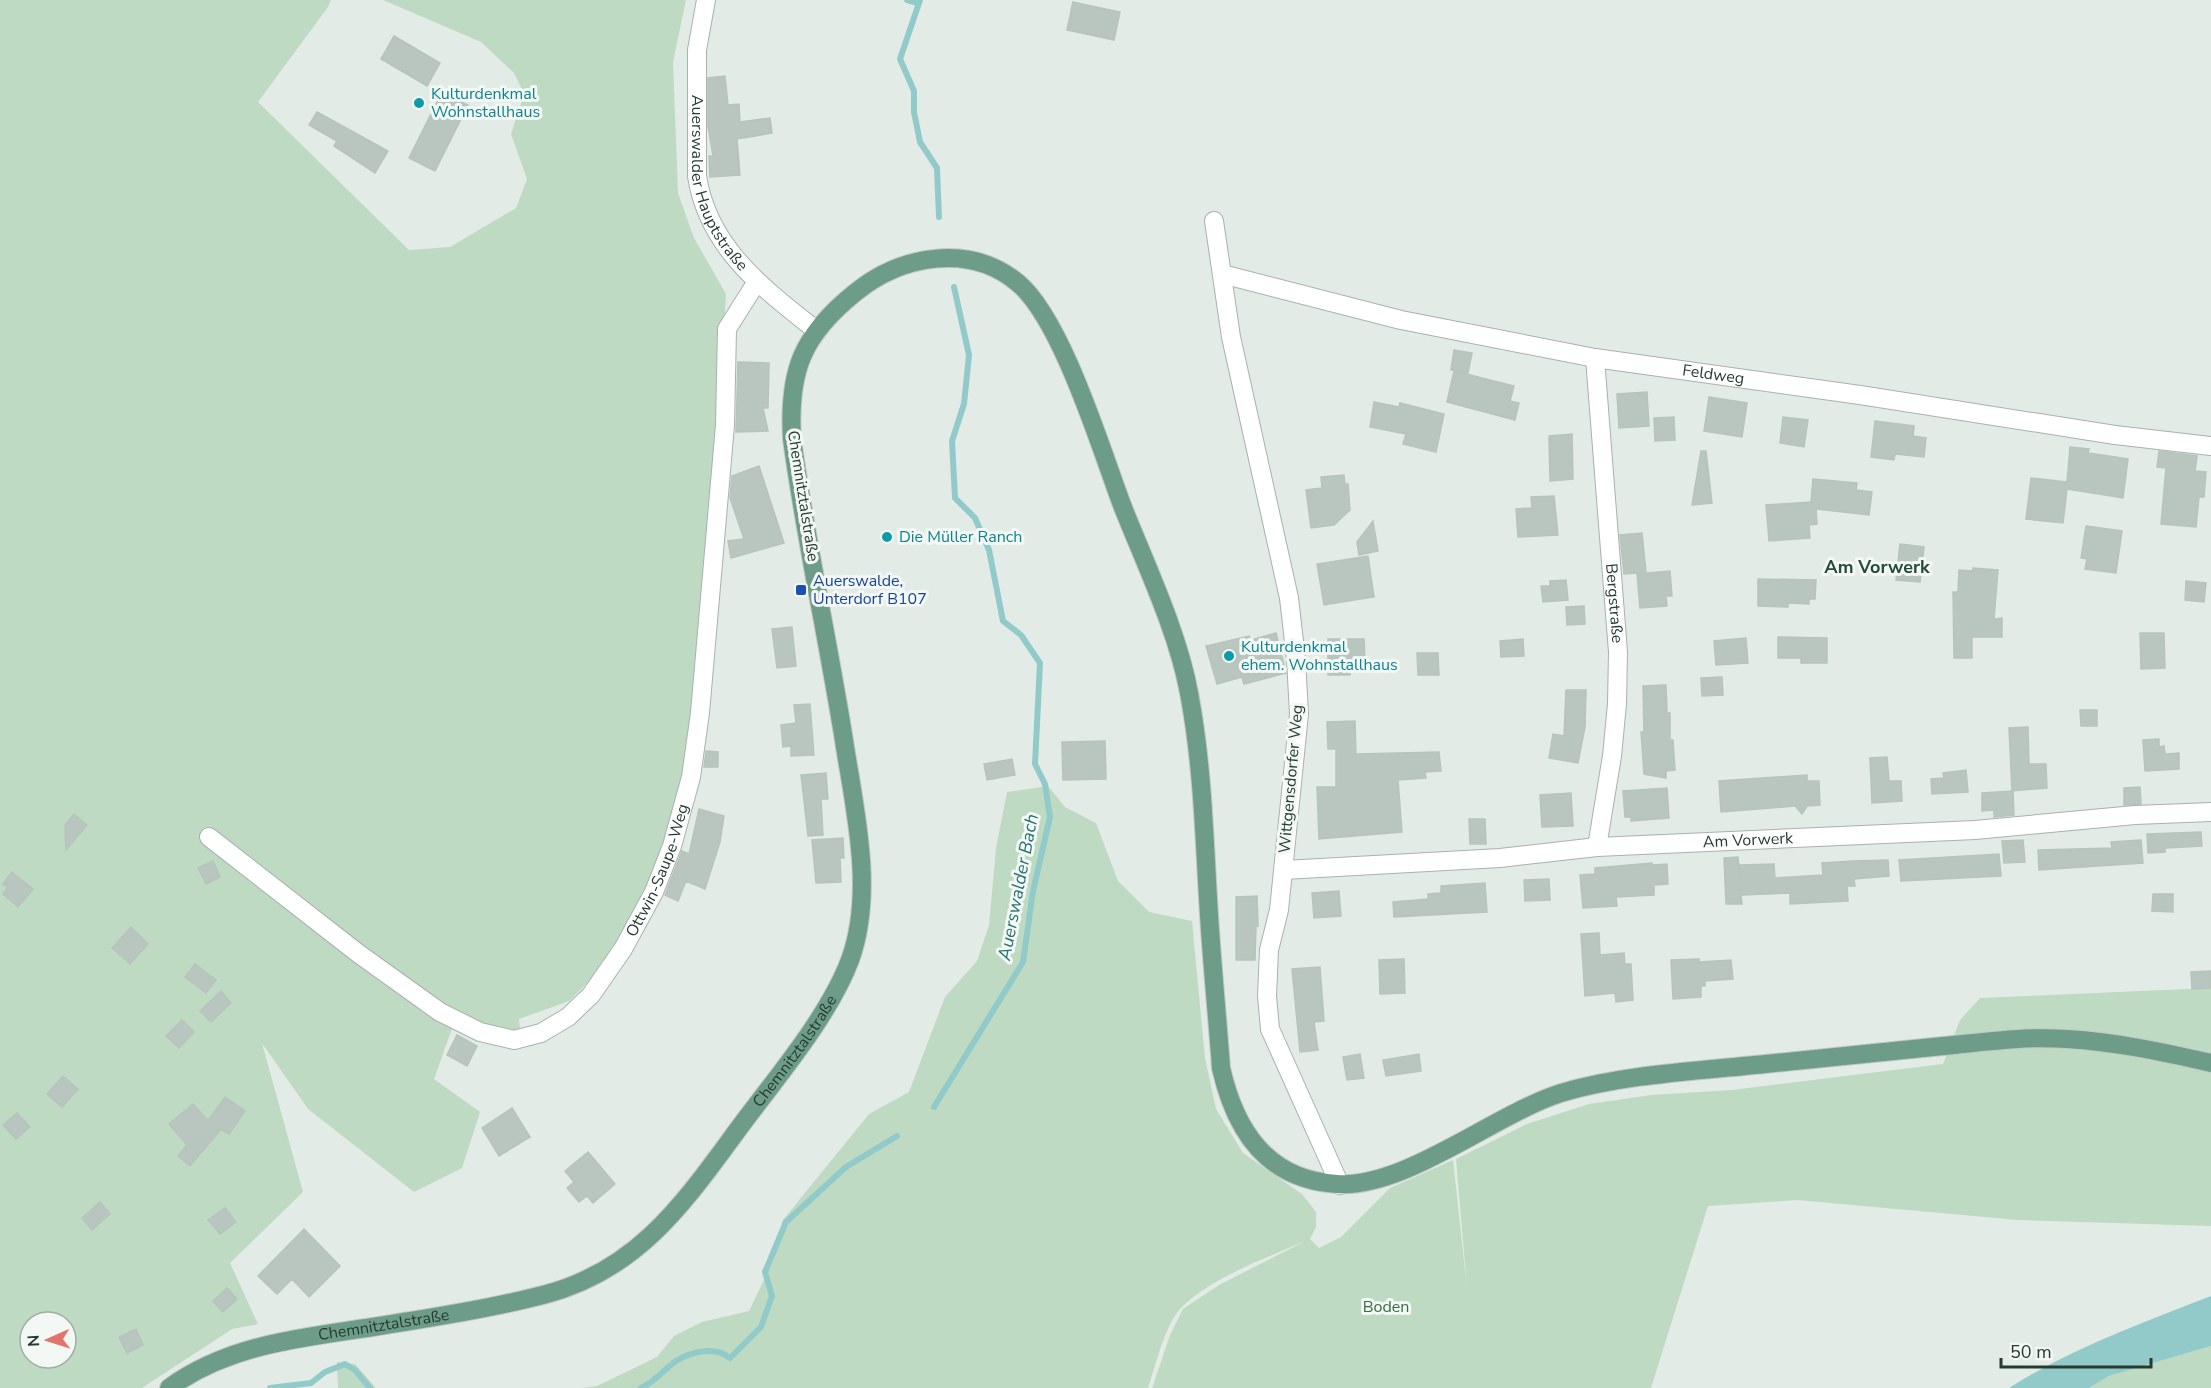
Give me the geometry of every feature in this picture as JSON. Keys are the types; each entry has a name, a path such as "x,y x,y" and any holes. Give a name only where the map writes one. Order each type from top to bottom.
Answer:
{"main road":[{"name":"Chemnitztalstraße","path":"170,1388 191,1372 214,1360 266,1345 405,1322 545,1294 581,1282 614,1266 656,1233 684,1200 817,1022 849,961 861,915 861,889 854,799 835,679 799,494 790,405 795,373 817,331 831,313 859,289 903,264 924,258 971,261 997,269 1019,284 1038,304 1072,375 1167,620 1189,691 1199,764 1221,1068 1229,1102 1241,1126 1268,1157 1304,1177 1340,1185"},
{"path":"1340,1185 1384,1177 1406,1169 1531,1105 1561,1093 1662,1076 1973,1043 2065,1039 2130,1045 2211,1063"}],"street":[{"name":"Auerswalder Hauptstraße","path":"706,0 697,50 699,193 720,241 756,283 817,331"},
{"name":"Wittgensdorfer Weg","path":"1214,221 1231,338 1288,598 1296,659 1299,714 1279,910 1269,950 1267,996 1270,1029 1340,1185"},
{"name":"Feldweg","path":"1222,274 1401,320 1595,358 1860,395 2081,430 2211,446"},
{"name":"Ottwin-Saupe-Weg","path":"209,837 359,954 440,1012 480,1032 514,1040 541,1033 567,1017 591,994 622,949 654,892 672,846 691,777 700,713 724,436 727,328 756,283"},
{"name":"Bergstraße","path":"1595,358 1617,651 1617,704 1612,756 1597,847"},
{"name":"Am Vorwerk","path":"1284,870 1500,858 1597,847 1975,830 2135,815 2211,812"}],"green space":[{"path":"0,0 331,0 258,102 409,250 450,247 516,208 527,179 511,134 524,94 514,73 481,42 383,0 686,0 673,62 678,193 694,238 726,294 710,554 690,749 668,843 642,897 592,978 569,1001 519,1019 522,1046 494,1046 453,1026 434,1079 480,1112 462,1168 414,1192 308,1109 262,1043 303,1192 230,1263 258,1324 232,1329 142,1388 0,1388"},
{"name":"Boden","path":"1048,786 1065,807 1096,823 1118,881 1149,912 1192,921 1205,1058 1216,1109 1243,1153 1302,1194 1316,1212 1316,1227 1310,1239 1319,1248 1341,1237 1390,1188 1453,1160 1467,1288 1456,1159 1527,1124 1589,1104 1651,1095 1732,1090 1943,1064 1960,1020 1980,998 2211,988 2211,1226 2018,1220 1797,1200 1708,1206 1651,1388 1152,1388 1170,1335 1183,1309 1219,1285 1305,1241 1224,1277 1194,1296 1182,1307 1166,1334 1148,1388 582,1388 597,1386 657,1357 674,1336 702,1322 749,1311 772,1263 783,1220 869,1114 909,1092 945,997 977,961 989,925 996,848 1007,792"},
{"path":"2211,1346 2211,1388 2089,1388 2109,1376"},
{"path":"337,1362 355,1364 376,1388 338,1388"}],"water":[{"path":"2211,1296 2211,1346 2109,1376 2089,1388 2009,1388 2082,1348"}],"building":[{"path":"1073,2 1120,12 1114,40 1067,30"},
{"path":"394,36 440,63 427,86 381,59"},
{"path":"725,76 728,105 739,104 740,122 770,118 772,133 737,139 740,175 710,177 709,156 713,156 708,126 708,78"},
{"path":"442,92 468,105 435,171 409,158"},
{"path":"317,112 388,151 375,173 334,146 337,141 309,125"},
{"path":"1454,350 1472,353 1468,373 1451,370"},
{"path":"738,362 769,363 768,408 763,408 768,431 736,432"},
{"path":"1454,371 1514,386 1510,401 1519,403 1515,420 1447,402"},
{"path":"1647,392 1649,426 1619,428 1617,394"},
{"path":"1709,397 1747,403 1742,437 1704,431"},
{"path":"1374,402 1399,407 1400,403 1444,414 1436,452 1403,444 1406,434 1370,427"},
{"path":"1674,417 1675,440 1655,441 1654,418"},
{"path":"1783,417 1808,420 1804,447 1780,443"},
{"path":"1875,421 1914,426 1913,436 1926,438 1924,457 1895,454 1894,460 1871,457"},
{"path":"1572,434 1573,479 1550,481 1549,436"},
{"path":"2070,447 2089,449 2088,453 2128,459 2123,498 2067,489 2063,523 2026,519 2031,478 2067,482"},
{"path":"1701,451 1706,451 1712,503 1692,505"},
{"path":"2159,451 2197,456 2195,471 2206,472 2204,497 2199,497 2196,527 2161,524 2166,468 2157,467"},
{"path":"759,466 784,543 731,558 728,541 744,539 730,498 732,476"},
{"path":"1344,475 1345,484 1348,484 1350,510 1334,525 1311,528 1306,490 1322,488 1321,477"},
{"path":"1813,479 1857,483 1856,490 1872,492 1869,515 1816,509 1817,524 1809,525 1810,538 1769,541 1766,505 1811,502"},
{"path":"1554,496 1558,535 1518,537 1516,509 1532,508 1531,497"},
{"path":"1373,521 1378,551 1359,555 1357,542"},
{"path":"2086,526 2122,531 2116,573 2085,569 2087,559 2081,558"},
{"path":"1642,533 1646,572 1624,574 1620,535"},
{"path":"1900,544 1924,547 1920,582 1896,580"},
{"path":"1368,556 1374,597 1324,605 1317,564"},
{"path":"1973,568 1998,570 1994,619 2002,618 2002,637 1972,637 1972,658 1954,658 1953,592 1958,592 1959,570 1973,571"},
{"path":"1670,571 1672,596 1666,596 1667,606 1640,608 1637,574"},
{"path":"1758,579 1816,580 1815,599 1809,599 1809,604 1788,603 1788,607 1758,606"},
{"path":"1566,580 1568,600 1543,602 1541,586 1550,586 1550,581"},
{"path":"2186,581 2206,583 2204,602 2185,600"},
{"path":"1584,606 1585,624 1567,625 1566,607"},
{"path":"792,627 796,666 777,668 772,629"},
{"path":"1276,633 1286,673 1244,684 1242,677 1217,684 1206,646 1249,636 1251,640"},
{"path":"2140,633 2164,633 2165,668 2141,669"},
{"path":"1778,637 1827,638 1827,663 1801,663 1801,658 1778,658"},
{"path":"1746,638 1748,663 1716,665 1714,641"},
{"path":"1328,639 1364,639 1365,661 1350,661 1350,675 1328,675"},
{"path":"1523,639 1524,656 1501,657 1500,641"},
{"path":"1417,653 1438,653 1439,675 1418,675"},
{"path":"1722,677 1723,695 1702,696 1701,678"},
{"path":"1666,685 1667,713 1670,713 1670,740 1673,740 1675,770 1666,771 1666,778 1644,774 1641,732 1644,732 1643,686"},
{"path":"1566,690 1586,690 1585,727 1578,763 1549,758 1553,734 1564,736"},
{"path":"810,704 814,755 791,756 791,746 783,747 781,725 796,723 794,705"},
{"path":"2080,710 2097,710 2097,726 2081,726"},
{"path":"1355,721 1356,754 1439,752 1441,771 1425,772 1426,778 1398,780 1402,832 1319,839 1317,787 1336,787 1336,749 1328,749 1327,722"},
{"path":"2028,727 2029,764 2046,764 2047,788 2012,791 2009,728"},
{"path":"2159,739 2159,747 2164,746 2165,754 2179,753 2179,769 2145,771 2143,740"},
{"path":"1105,741 1106,779 1063,780 1062,742"},
{"path":"706,751 718,752 718,767 704,767"},
{"path":"1887,757 1889,781 1901,781 1902,801 1872,803 1870,758"},
{"path":"1012,759 1015,775 987,780 984,764"},
{"path":"1966,770 1968,792 1932,794 1931,779 1944,778 1943,773"},
{"path":"826,773 828,799 821,799 823,835 808,836 801,775"},
{"path":"1807,775 1807,781 1819,781 1820,805 1807,806 1802,814 1795,806 1721,812 1719,781"},
{"path":"2140,787 2141,804 2124,805 2124,788"},
{"path":"1667,788 1669,818 1631,821 1631,817 1625,817 1623,791"},
{"path":"2013,791 2014,815 1994,817 1994,810 1982,811 1982,793"},
{"path":"1571,793 1573,826 1542,827 1540,795"},
{"path":"699,809 724,816 720,842 705,889 686,881 678,901 665,895 682,851 689,854"},
{"path":"74,814 87,825 66,850 65,825"},
{"path":"1469,819 1485,819 1486,844 1470,844"},
{"path":"2201,832 2202,846 2165,848 2165,852 2148,853 2147,834"},
{"path":"843,838 844,858 840,858 841,882 816,883 812,840"},
{"path":"2023,840 2025,862 2004,863 2002,841"},
{"path":"2141,840 2143,863 2039,870 2038,850 2112,848 2111,842"},
{"path":"1999,854 2001,876 1901,881 1899,860"},
{"path":"1738,857 1740,878 1740,865 1774,864 1775,878 1823,875 1822,863 1888,860 1889,876 1854,879 1855,886 1847,886 1848,901 1790,904 1790,893 1741,895 1742,904 1726,904 1724,858"},
{"path":"213,861 220,877 206,884 198,868"},
{"path":"1652,863 1652,865 1667,864 1668,884 1654,885 1654,895 1616,897 1617,906 1583,908 1580,875 1595,874 1595,868"},
{"path":"12,872 33,889 18,907 3,894 8,887 3,884"},
{"path":"1549,879 1550,900 1525,901 1524,880"},
{"path":"1485,883 1487,912 1394,917 1393,902 1428,899 1428,894 1441,893 1441,886"},
{"path":"1339,891 1341,916 1314,918 1312,893"},
{"path":"2153,894 2173,894 2173,912 2152,911"},
{"path":"1257,896 1258,926 1256,926 1255,960 1236,960 1236,897"},
{"path":"131,927 148,944 130,964 112,948"},
{"path":"1599,933 1600,955 1624,953 1625,964 1631,964 1633,1000 1616,1002 1615,993 1585,996 1581,934"},
{"path":"1404,959 1405,993 1380,994 1379,960"},
{"path":"1699,959 1699,962 1731,960 1733,979 1705,981 1705,986 1701,986 1701,997 1673,999 1671,960"},
{"path":"195,964 216,980 206,993 185,977"},
{"path":"1320,967 1324,1021 1314,1022 1318,1050 1300,1052 1292,969"},
{"path":"2211,971 2211,988 2192,989 2191,972"},
{"path":"221,991 231,1003 211,1022 200,1011"},
{"path":"182,1020 194,1032 179,1048 166,1036"},
{"path":"457,1035 477,1046 467,1066 447,1055"},
{"path":"1360,1054 1364,1078 1347,1080 1343,1057"},
{"path":"1419,1054 1421,1071 1386,1076 1383,1060"},
{"path":"63,1076 78,1089 62,1107 47,1094"},
{"path":"225,1097 245,1111 229,1134 221,1129 190,1166 178,1156 187,1145 169,1124 193,1104 208,1121"},
{"path":"512,1108 530,1137 499,1156 482,1128"},
{"path":"17,1113 30,1127 16,1139 3,1125"},
{"path":"588,1152 615,1184 593,1203 587,1196 579,1202 567,1188 574,1182 565,1171"},
{"path":"100,1202 110,1214 92,1230 82,1218"},
{"path":"225,1208 236,1222 220,1234 208,1220"},
{"path":"304,1229 340,1266 309,1297 292,1279 277,1294 258,1276"},
{"path":"227,1288 237,1299 223,1312 213,1301"},
{"path":"136,1329 143,1345 127,1353 119,1337"}],"waterway":[{"path":"907,0 918,3"},
{"name":"Auerswalder Bach","path":"920,0 900,59 914,91 914,112 920,142 937,168 939,217"},
{"name":"Auerswalder Bach","path":"934,1107 1023,962 1033,891 1050,817 1045,784 1035,764 1040,663 1021,635 1003,621 989,550 975,518 955,498 952,441 964,404 969,355 954,287"},
{"name":"Auerswalder Bach","path":"641,1388 676,1361 689,1355 711,1351 730,1358 761,1327 772,1296 765,1272 786,1222 846,1167 897,1136"},
{"name":"Auerswalder Bach","path":"270,1388 311,1383 325,1372 345,1364 355,1370 370,1388"}],"place":[{"name":"Kulturdenkmal Wohnstallhaus","path":"419,103"},
{"name":"Die Müller Ranch","path":"887,537"},
{"name":"Auerswalde, Unterdorf B107","path":"801,590"},
{"name":"Kulturdenkmal ehem. Wohnstallhaus","path":"1229,656"}],"district":[{"name":"Am Vorwerk","path":"1877,567"}]}
